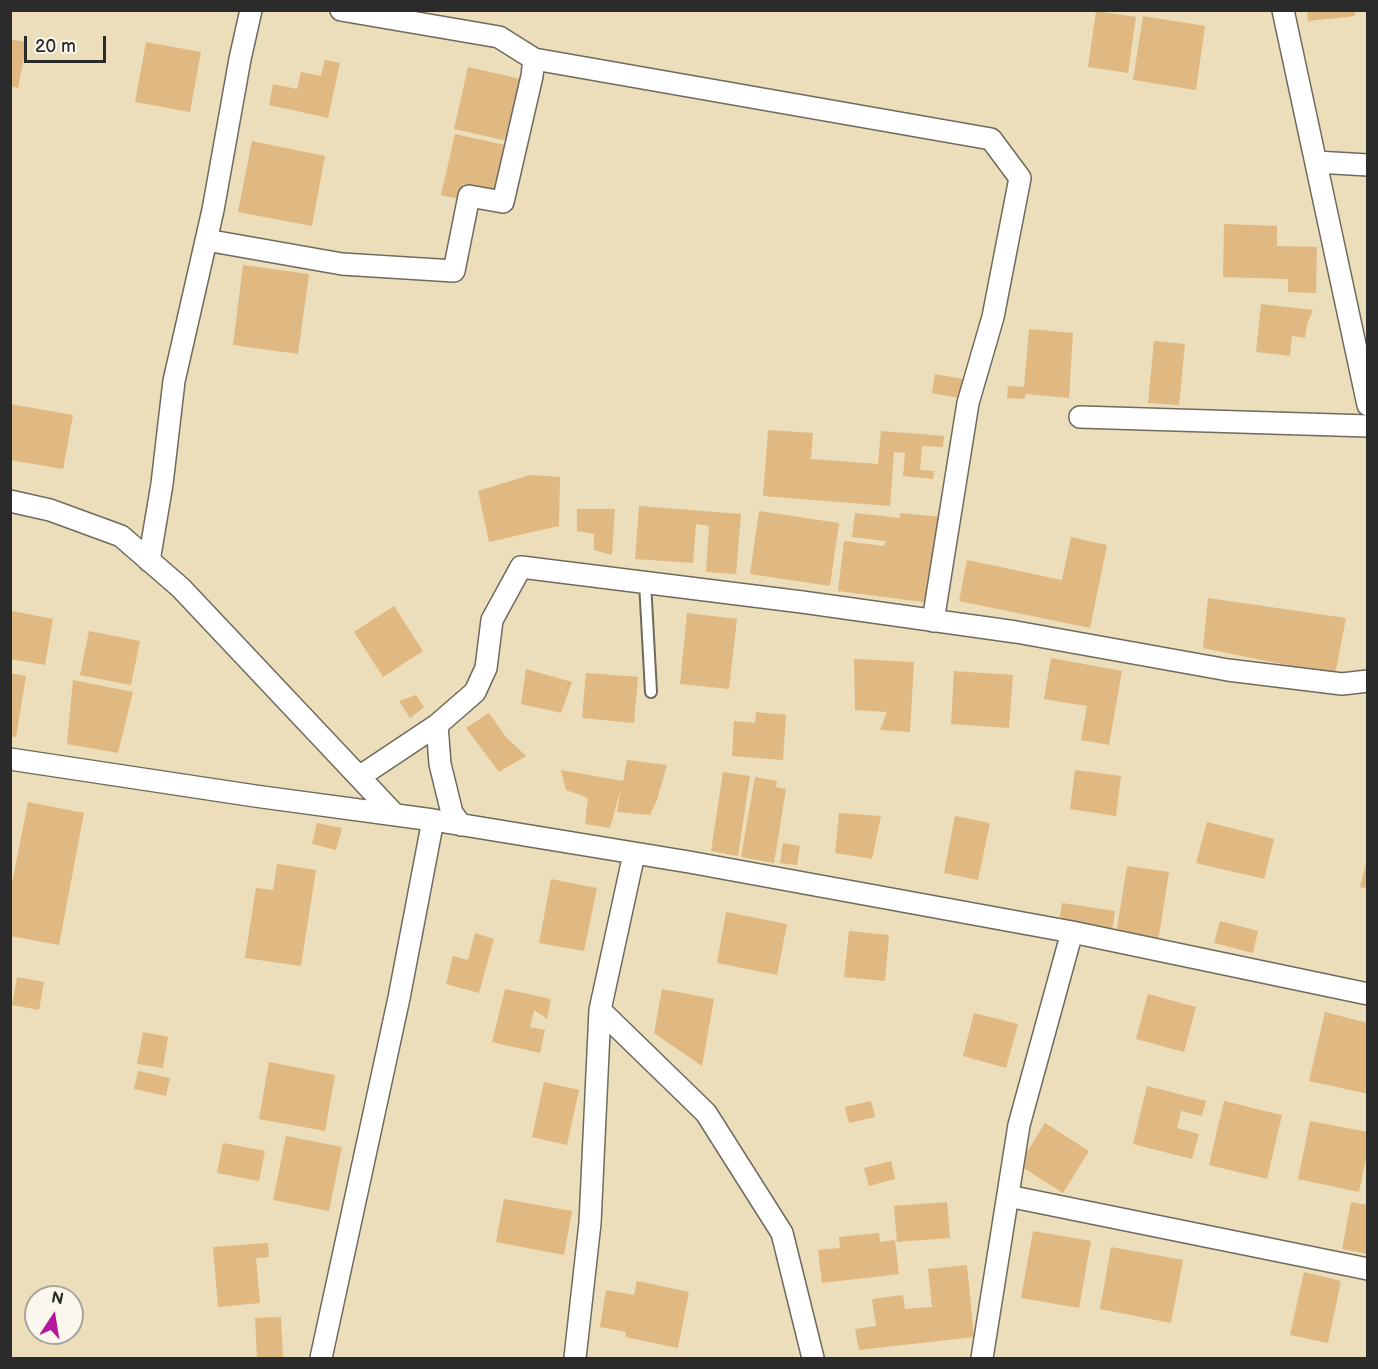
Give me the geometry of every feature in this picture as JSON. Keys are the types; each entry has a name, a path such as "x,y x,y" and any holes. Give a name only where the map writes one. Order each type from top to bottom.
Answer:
{"street":[{"path":"149,561 162,484 174,381 206,240 251,10"},
{"path":"341,10 498,37 534,59 991,140 1020,178 993,317 968,403 933,621"},
{"path":"1283,10 1368,405"},
{"path":"206,240 342,264 454,271 468,196 503,202 534,59"},
{"path":"1316,162 1368,165"},
{"path":"1080,417 1368,426"},
{"path":"10,501 50,510 121,536 181,588 395,815"},
{"path":"359,777 437,725 475,692 486,668 492,620 521,567 1016,632 1228,670 1342,684 1368,681"},
{"path":"437,725 440,764 452,813 461,825"},
{"path":"10,759 433,820 689,862 1072,932 1368,994"},
{"path":"321,1359 399,998 433,820"},
{"path":"575,1359 590,1223 600,1010 634,854"},
{"path":"982,1359 1019,1125 1072,932"},
{"path":"600,1010 706,1113 782,1233 813,1359"},
{"path":"1008,1196 1368,1269"}],"lane":[{"path":"645,582 651,692"}],"building":[{"path":"1307,10 1355,10 1355,16 1308,21"},
{"path":"1096,11 1136,17 1128,73 1088,67"},
{"path":"1143,16 1205,26 1196,90 1133,80"},
{"path":"10,39 27,42 18,88 10,86"},
{"path":"146,42 201,52 190,112 135,102"},
{"path":"325,60 340,63 328,118 269,105 273,84 297,89 301,72 321,76"},
{"path":"468,67 521,79 508,141 454,129"},
{"path":"455,134 505,145 495,191 463,184 459,199 441,195"},
{"path":"252,141 325,156 312,226 238,212"},
{"path":"1224,224 1277,226 1277,246 1317,247 1316,293 1288,292 1288,279 1223,277"},
{"path":"243,265 309,274 298,354 233,345"},
{"path":"1261,304 1313,310 1307,324 1305,338 1292,336 1290,356 1256,352"},
{"path":"1029,329 1073,333 1069,398 1026,394 1024,399 1007,398 1008,386 1024,387"},
{"path":"1154,341 1185,344 1179,405 1148,403"},
{"path":"935,374 963,379 959,398 932,393"},
{"path":"10,404 73,415 63,469 10,460"},
{"path":"768,430 813,433 811,459 878,464 881,431 944,436 943,447 922,446 920,470 934,471 933,479 903,476 905,453 894,452 890,506 763,496"},
{"path":"530,475 560,477 559,526 489,542 478,491"},
{"path":"639,506 741,514 736,574 706,572 709,526 696,524 693,563 635,559"},
{"path":"577,509 615,509 612,555 594,550 594,534 577,531"},
{"path":"759,511 839,523 830,586 750,574"},
{"path":"855,513 900,518 900,513 940,517 930,603 838,591 844,541 884,546 885,541 852,537"},
{"path":"1071,537 1107,545 1090,628 959,601 967,560 1062,580"},
{"path":"1208,598 1346,618 1335,675 1203,648"},
{"path":"394,606 423,651 383,677 354,632"},
{"path":"12,611 53,619 45,665 10,659"},
{"path":"687,613 737,619 729,689 680,684"},
{"path":"89,631 140,641 131,685 80,675"},
{"path":"1051,658 1122,671 1109,745 1081,740 1087,706 1044,699"},
{"path":"854,659 914,662 910,732 880,730 887,712 855,710"},
{"path":"526,669 572,682 561,713 521,704"},
{"path":"954,671 1013,675 1009,728 951,724"},
{"path":"10,673 26,676 16,737 10,736"},
{"path":"586,673 638,677 634,723 582,718"},
{"path":"73,680 133,692 118,753 67,744"},
{"path":"416,695 424,707 410,718 399,701"},
{"path":"756,712 786,715 783,760 732,756 734,721 755,723"},
{"path":"489,713 506,737 526,756 499,772 466,728"},
{"path":"627,760 667,765 650,815 617,812 621,788 610,828 585,824 588,798 566,790 561,770 623,781"},
{"path":"1075,770 1121,776 1116,816 1070,809"},
{"path":"723,772 750,776 738,856 711,851"},
{"path":"755,777 777,781 776,787 786,789 774,863 741,857"},
{"path":"28,802 84,813 59,945 10,936 10,893"},
{"path":"839,813 881,816 872,859 835,853"},
{"path":"955,816 990,823 978,880 944,873"},
{"path":"1207,822 1274,839 1264,879 1196,863"},
{"path":"317,823 342,828 336,850 312,844"},
{"path":"783,843 800,846 797,865 780,863"},
{"path":"1368,859 1368,889 1360,887"},
{"path":"277,864 316,870 301,966 245,958 256,888 273,890"},
{"path":"1127,866 1169,872 1158,942 1116,935"},
{"path":"551,879 597,888 584,951 539,943"},
{"path":"1062,903 1115,911 1112,932 1059,923"},
{"path":"726,912 787,924 777,975 717,963"},
{"path":"1220,921 1258,931 1253,953 1214,943"},
{"path":"849,931 889,935 885,981 844,977"},
{"path":"475,933 494,939 479,993 446,984 453,956 468,960"},
{"path":"17,977 44,982 39,1010 12,1005"},
{"path":"505,989 551,999 547,1019 534,1010 530,1027 545,1030 540,1053 492,1042"},
{"path":"662,989 714,999 702,1066 654,1033"},
{"path":"1148,994 1196,1007 1184,1052 1136,1039"},
{"path":"1325,1012 1368,1023 1368,1094 1309,1081"},
{"path":"974,1013 1018,1024 1006,1068 963,1056"},
{"path":"143,1032 168,1037 163,1068 137,1064"},
{"path":"269,1062 335,1075 325,1131 259,1119"},
{"path":"138,1071 170,1078 166,1096 134,1089"},
{"path":"544,1082 579,1090 567,1145 532,1137"},
{"path":"1147,1086 1206,1101 1202,1116 1181,1111 1177,1128 1199,1134 1192,1159 1133,1144"},
{"path":"871,1101 875,1117 849,1123 845,1107"},
{"path":"1224,1101 1282,1115 1267,1179 1209,1165"},
{"path":"1310,1121 1368,1132 1368,1149 1359,1192 1298,1179"},
{"path":"1045,1123 1089,1151 1063,1193 1019,1165"},
{"path":"286,1136 342,1147 329,1211 273,1200"},
{"path":"223,1143 265,1151 259,1181 217,1173"},
{"path":"891,1161 895,1179 869,1186 864,1168"},
{"path":"504,1199 572,1211 564,1255 496,1242"},
{"path":"947,1202 950,1238 897,1242 894,1206"},
{"path":"1351,1202 1368,1205 1368,1254 1342,1249"},
{"path":"1033,1231 1091,1241 1079,1308 1021,1298"},
{"path":"879,1233 880,1242 895,1240 899,1274 822,1283 818,1250 840,1248 839,1237"},
{"path":"268,1243 269,1257 256,1258 260,1303 218,1307 213,1247"},
{"path":"1111,1247 1183,1260 1171,1323 1100,1309"},
{"path":"967,1265 974,1337 859,1350 855,1329 876,1326 872,1299 903,1295 905,1309 932,1307 928,1269"},
{"path":"1304,1272 1341,1281 1328,1343 1290,1335"},
{"path":"637,1281 689,1292 678,1348 625,1337 626,1332 600,1327 606,1290 634,1295"},
{"path":"281,1317 283,1358 257,1358 255,1318"}]}
